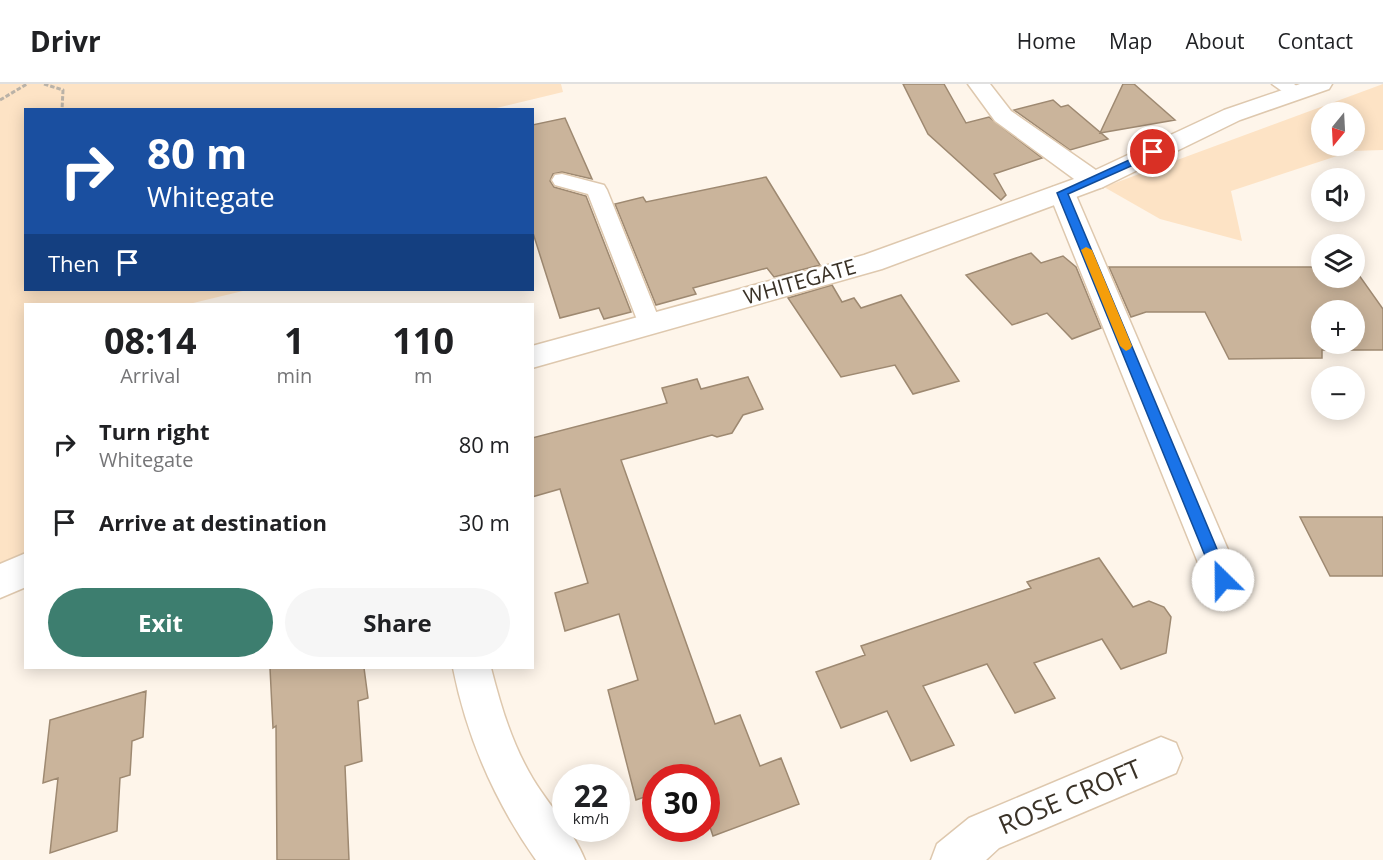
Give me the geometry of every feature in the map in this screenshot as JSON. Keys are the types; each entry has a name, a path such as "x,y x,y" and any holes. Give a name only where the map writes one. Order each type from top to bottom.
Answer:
{"street":[{"path":"979,84 1003,116 1094,181"},
{"name":"WHITEGATE","path":"534,356 872,262 1094,181 1288,88 1321,84"},
{"path":"1062,193 1223,580"},
{"path":"0,581 24,570"},
{"path":"472,669 478,701 499,762 537,825 563,860"},
{"name":"ROSE CROFT","path":"953,860 984,833 1161,758"}],"lane":[{"path":"562,180 597,190 649,324"}],"path":[{"path":"0,100 27,84"},
{"path":"44,84 63,90 62,108"}],"shaded area":[{"path":"0,84 561,84 563,92 496,108 24,108 24,291 243,291 193,303 24,303 24,553 0,564"},
{"path":"1383,84 1383,150 1365,151 1365,102 1334,102"},
{"path":"1311,111 1311,156 1337,156 1231,191 1242,241 1160,219 1104,187"}],"building":[{"path":"903,84 944,84 966,123 989,117 1042,158 994,174 1006,195 1001,200 928,134"},
{"path":"1123,84 1134,84 1175,120 1100,133"},
{"path":"1053,100 1061,107 1068,105 1108,139 1070,150 1014,110"},
{"path":"565,118 592,179 562,172 553,174 550,181 554,187 586,196 631,312 604,319 599,308 560,318 534,236 534,125"},
{"path":"766,177 820,265 774,277 767,268 693,288 696,294 656,305 615,204 643,197 646,202"},
{"path":"1031,253 1041,263 1063,256 1076,267 1101,328 1072,339 1047,313 1012,325 966,275"},
{"path":"1109,267 1311,267 1311,288 1365,288 1365,284 1383,309 1383,350 1365,350 1365,300 1311,300 1311,354 1322,354 1322,358 1229,359 1205,312 1146,312 1131,317"},
{"path":"832,285 842,302 854,298 861,308 901,295 959,381 913,394 895,365 841,377 788,298"},
{"path":"748,377 763,409 743,415 732,433 717,437 712,435 621,460 715,724 740,715 760,766 781,758 799,804 720,833 720,764 642,764 642,798 636,800 630,776 630,764 627,764 608,690 638,680 619,614 565,631 555,593 588,583 560,489 534,496 534,437 667,403 662,388 697,379 701,389"},
{"path":"1300,517 1383,517 1383,576 1330,576"},
{"path":"1099,558 1133,607 1149,601 1164,607 1171,617 1166,653 1121,669 1102,639 1034,663 1055,698 1015,713 987,664 923,686 954,745 911,761 887,711 841,728 816,672 865,655 861,646 1031,588 1027,582"},
{"path":"270,669 364,669 368,698 358,701 362,761 345,766 349,860 277,860 276,726 273,728"},
{"path":"146,691 143,737 132,741 130,775 120,778 117,831 50,853 58,778 43,783 50,720"}],"slow traffic":[{"path":"1086,250 1126,346"}],"route":[{"path":"1153,152 1094,181 1062,193 1223,580"}]}
